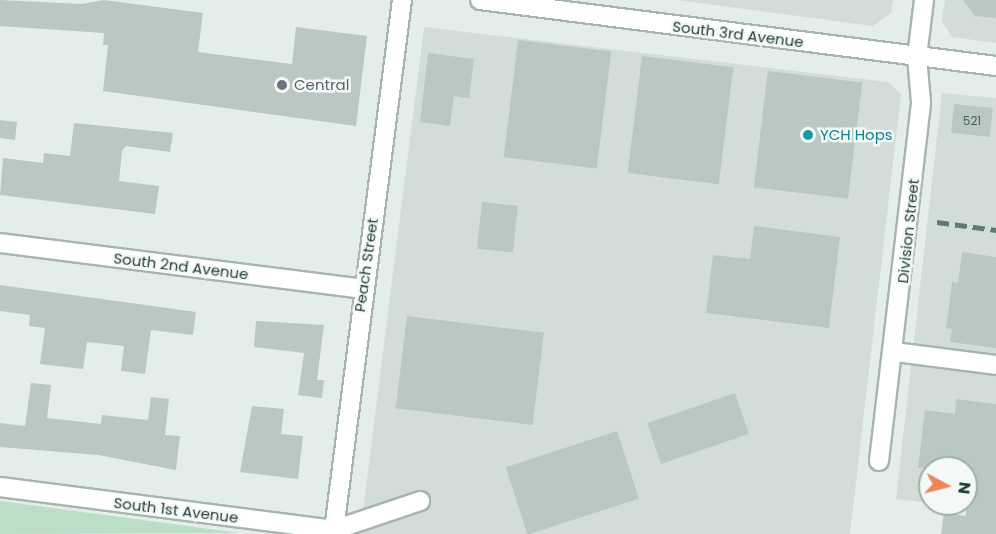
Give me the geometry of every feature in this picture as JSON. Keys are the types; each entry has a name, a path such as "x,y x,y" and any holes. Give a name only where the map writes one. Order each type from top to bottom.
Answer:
{"street":[{"name":"Peach Street","path":"334,530 363,289 402,0"},
{"name":"South 3rd Avenue","path":"480,0 996,66"},
{"name":"Division Street","path":"879,461 895,352 921,102 917,57 924,0"},
{"name":"South 2nd Avenue","path":"0,243 363,289"},
{"path":"895,352 996,365"},
{"name":"South 1st Avenue","path":"0,487 334,530 420,501"}],"shaded area":[{"path":"677,0 893,0 891,13 873,26"},
{"path":"945,0 996,0 996,43 952,37 942,21"},
{"path":"424,27 888,82 901,94 850,534 352,534 360,531 364,503"},
{"path":"942,93 996,98 996,510 978,508 978,456 918,456 918,502 896,499"}],"green space":[{"path":"0,501 240,533 0,534"}],"building":[{"path":"0,0 82,4 104,0 203,13 198,52 292,64 296,27 367,36 356,126 103,91 108,45 103,45 104,33 0,26"},
{"path":"963,0 996,0 996,18 975,16"},
{"path":"518,40 611,51 597,169 504,157"},
{"path":"428,53 474,59 469,98 454,96 450,126 420,122"},
{"path":"642,56 733,67 719,184 628,173"},
{"name":"YCH Hops","path":"768,71 862,83 848,199 754,187"},
{"path":"954,104 993,108 990,137 951,133"},
{"path":"0,120 17,122 15,140 0,138"},
{"path":"74,123 173,133 170,152 126,146 122,151 119,181 159,186 155,214 0,195 3,158 43,163 44,153 70,156"},
{"path":"482,202 518,206 513,253 477,249"},
{"path":"754,226 840,237 829,328 706,313 713,255 750,259"},
{"path":"962,252 996,257 996,348 950,342 952,329 946,328 952,282 958,283"},
{"path":"0,285 196,312 193,335 151,330 145,374 121,371 124,346 87,342 83,369 40,364 45,328 29,326 30,315 0,311"},
{"path":"407,316 544,333 533,425 396,408"},
{"path":"256,321 324,325 317,380 324,380 322,398 298,395 304,353 254,347"},
{"path":"31,383 51,385 47,418 101,424 102,415 148,420 151,397 169,399 165,435 180,436 176,470 98,455 0,447 0,423 25,426"},
{"path":"735,393 749,434 661,464 647,423"},
{"path":"956,399 996,404 996,534 941,534 944,516 978,516 978,456 919,456 925,410 955,414"},
{"path":"252,406 284,409 281,434 303,436 298,479 240,472"},
{"path":"617,431 639,499 527,534 506,467"}],"railway":[{"path":"937,222 996,230"}],"place":[{"name":"Central","path":"282,85"},
{"name":"YCH Hops","path":"808,135"}]}
